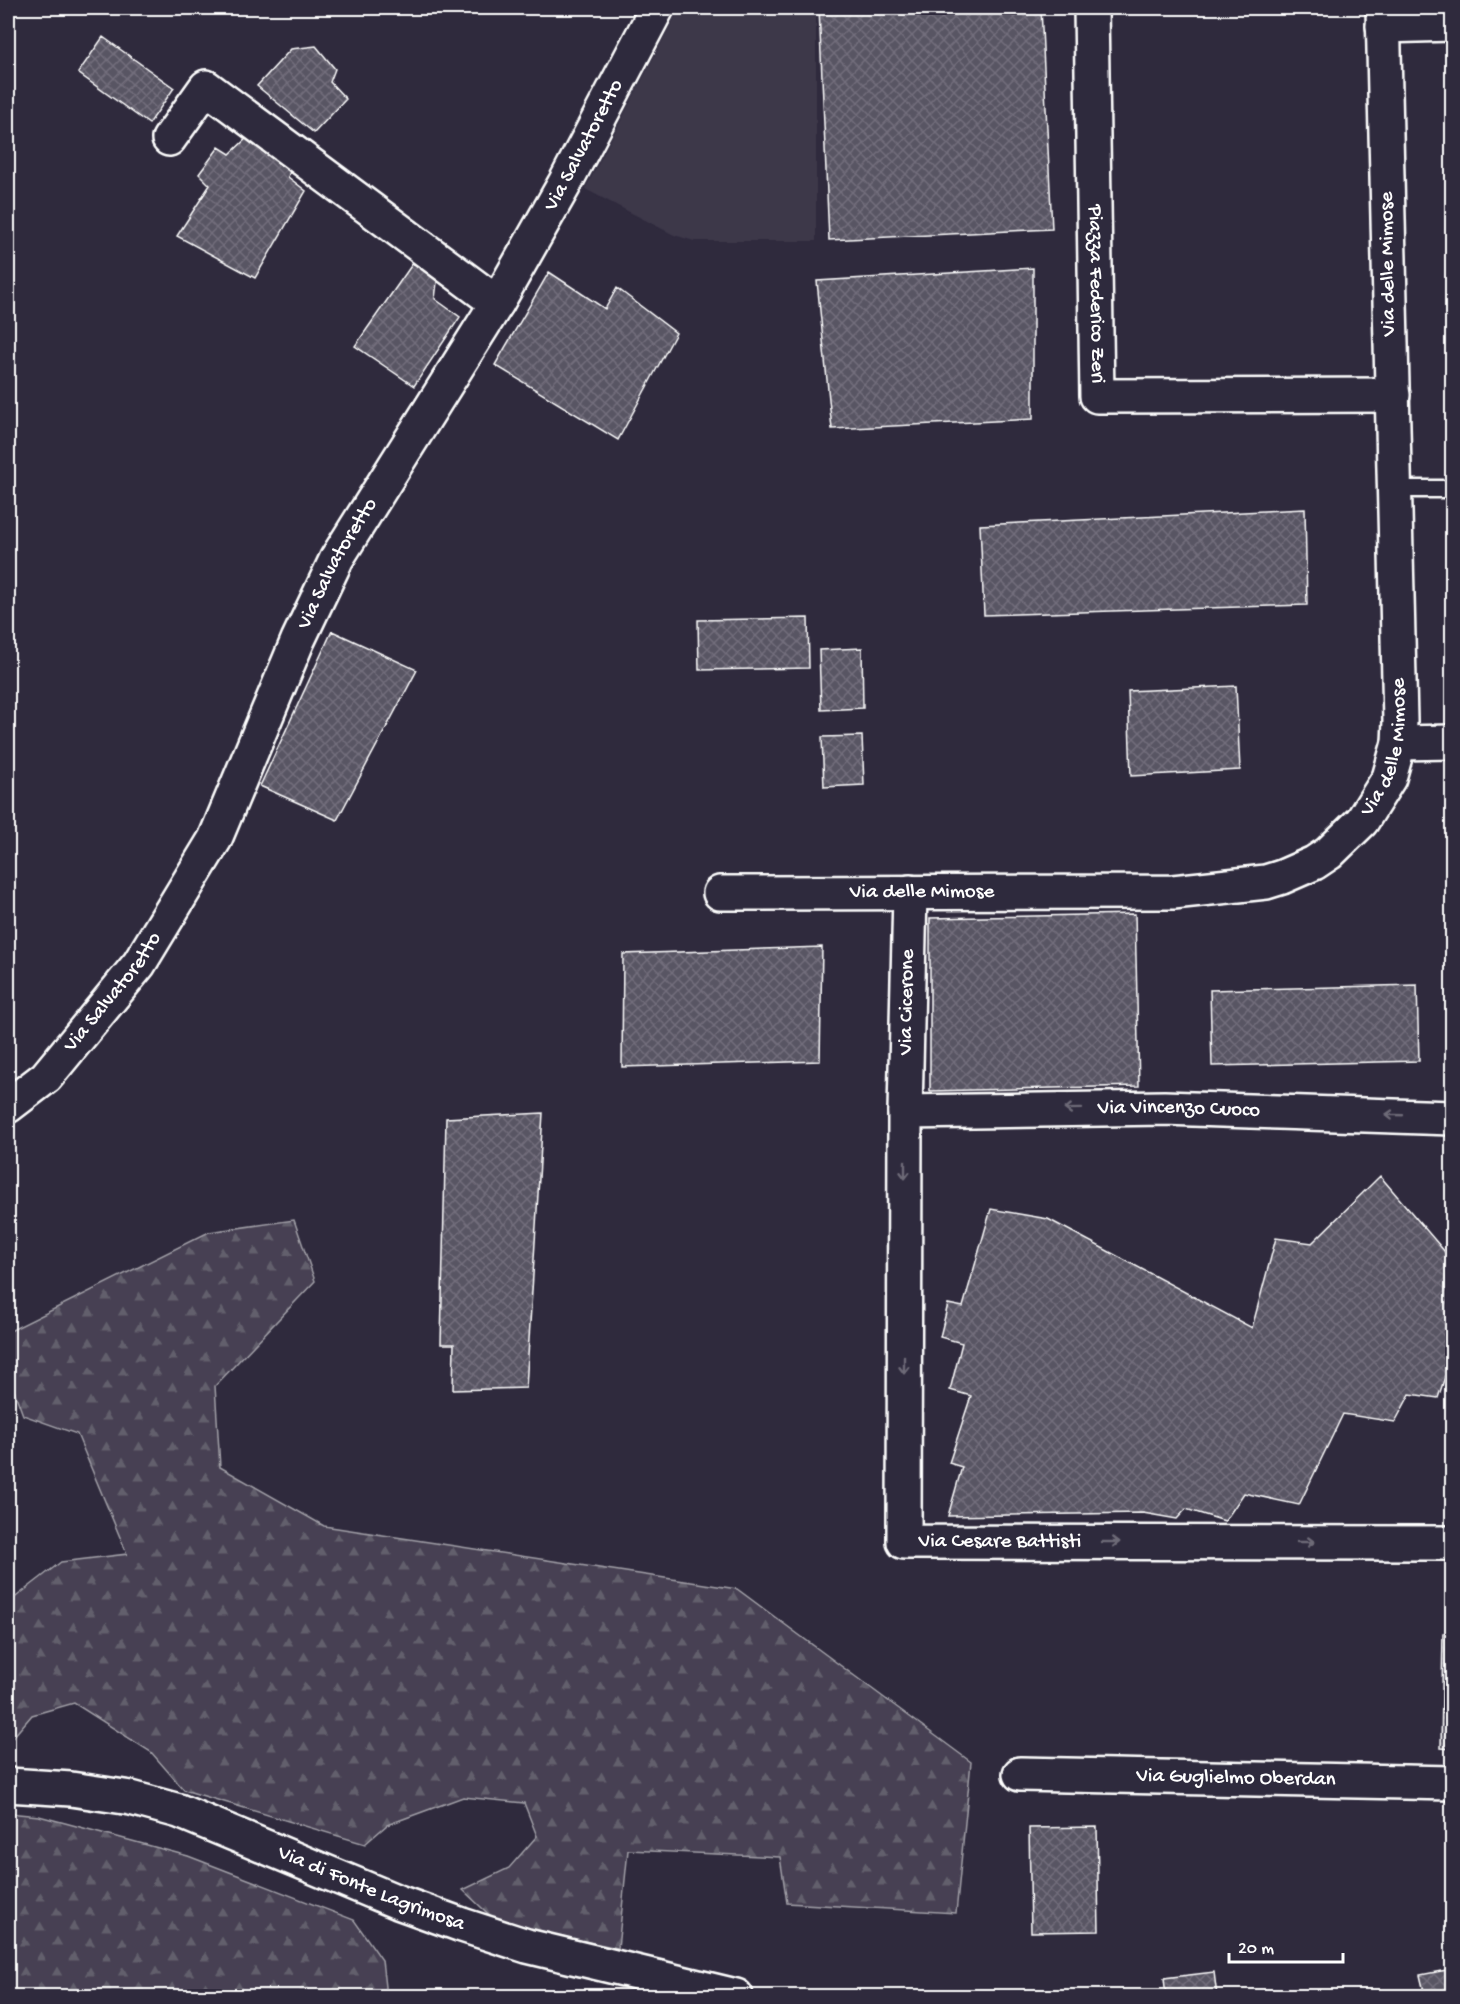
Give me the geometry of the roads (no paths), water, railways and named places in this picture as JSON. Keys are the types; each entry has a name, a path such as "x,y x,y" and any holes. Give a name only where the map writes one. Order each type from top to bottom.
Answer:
{"street":[{"name":"Piazza Federico Zeri","path":"1091,8 1097,396 1393,395"},
{"name":"Via Salvatoretto","path":"8,1106 46,1077 139,964 215,839 298,640 337,558 497,303 564,185 648,11"},
{"name":"Via delle Mimose","path":"720,893 1173,892 1266,882 1314,863 1329,853 1362,821 1389,778 1399,743 1383,17"},
{"path":"1383,17 1452,24"},
{"path":"169,139 206,87 497,303"},
{"path":"1399,743 1452,742"},
{"name":"Via Cicerone","path":"905,1112 910,892"},
{"name":"Via Vincenzo Cuoco","path":"905,1112 1164,1107 1452,1118"},
{"name":"Via Cesare Battisti","path":"905,1112 904,1542 1452,1543"},
{"name":"Via Guglielmo Oberdan","path":"1020,1774 1452,1783"},
{"name":"Via di Fonte Lagrimosa","path":"8,1785 92,1792 131,1798 179,1811 398,1902 462,1925 527,1946 736,1996"}],"lane":[{"path":"1395,489 1452,489"}]}
